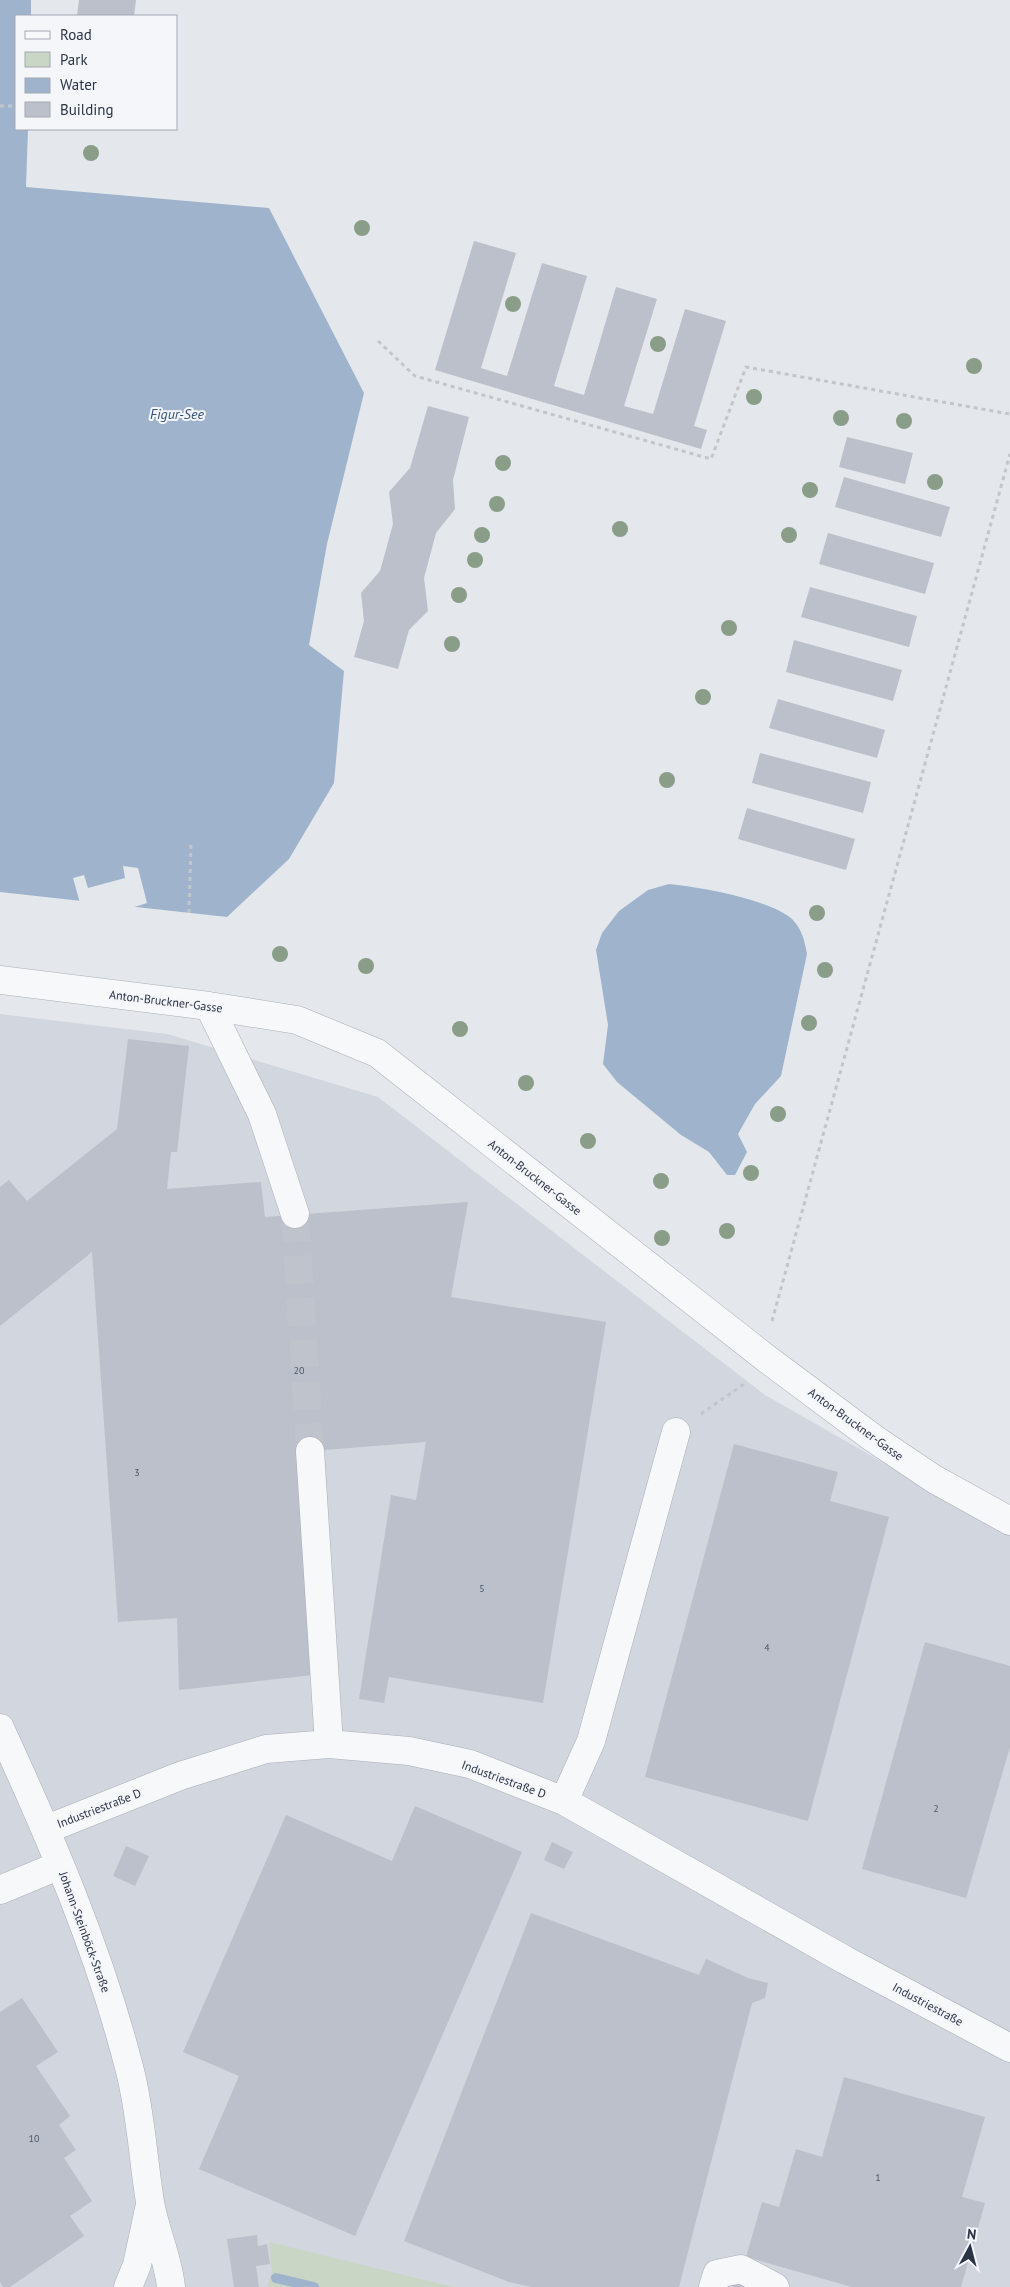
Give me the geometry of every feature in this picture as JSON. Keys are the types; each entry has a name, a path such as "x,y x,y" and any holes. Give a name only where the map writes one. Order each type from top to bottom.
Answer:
{"street":[{"name":"Anton-Bruckner-Gasse","path":"0,980 209,1006 297,1020 377,1054 767,1359 881,1443 934,1479 1010,1521"},
{"path":"209,1006 262,1114 295,1214"},
{"path":"564,1801 591,1741 676,1432"},
{"path":"310,1451 329,1744"},
{"name":"Johann-Steinböck-Straße","path":"0,1728 47,1829 98,1963 130,2073 150,2205 170,2273 171,2287"},
{"name":"Industriestraße D","path":"47,1829 180,1776 266,1749 329,1744 409,1751 470,1764 564,1801 845,1960"},
{"path":"0,1890 60,1865"},
{"name":"Industriestraße","path":"845,1960 1010,2048"},
{"name":"Johann-Steinböck-Straße","path":"128,2287 137,2265 150,2205"},
{"path":"713,2287 716,2274 741,2269 775,2287"}],"path":[{"path":"0,106 15,106"},
{"path":"378,341 415,376 711,459 746,367 1010,414"},
{"path":"767,1359 773,1318 1010,454"},
{"path":"188,913 191,845"},
{"path":"720,1401 749,1380"}],"shaded area":[{"path":"0,1014 167,1034 378,1097 765,1395 1010,1535 1010,2287 0,2287"}],"green space":[{"path":"269,2242 453,2287 267,2287 272,2272"}],"water":[{"name":"Figur-See","path":"0,0 31,0 31,15 15,15 15,130 28,130 26,187 269,208 364,393 327,544 309,645 344,671 334,783 289,859 227,917 0,892"},
{"path":"669,884 734,895 781,912 792,919 801,931 805,945 807,954 781,1076 755,1104 738,1134 747,1152 735,1175 727,1175 709,1152 681,1135 617,1082 603,1064 608,1025 596,950 602,933 619,911 648,890"}],"pier":[{"path":"123,866 138,868 147,903 128,909 80,903 73,878 84,875 88,888 125,878"}],"building":[{"path":"79,0 136,0 134,15 77,15"},
{"path":"474,241 516,253 481,368 507,376 542,263 587,276 554,386 584,395 616,287 657,299 624,406 653,414 685,309 726,321 694,426 707,430 701,449 435,370"},
{"path":"428,406 469,417 453,480 455,509 436,533 424,578 428,611 409,630 398,669 354,657 364,621 361,593 380,571 393,524 389,492 410,468"},
{"path":"847,437 913,453 905,484 839,467"},
{"path":"844,477 950,507 941,537 835,507"},
{"path":"828,533 934,563 925,594 819,564"},
{"path":"810,587 917,616 909,647 801,617"},
{"path":"794,640 902,670 893,701 786,672"},
{"path":"778,699 885,730 877,758 769,728"},
{"path":"760,753 871,782 863,813 752,783"},
{"path":"747,808 855,839 846,870 738,839"},
{"path":"128,1039 189,1046 177,1152 171,1152 167,1189 261,1182 265,1217 468,1202 451,1297 606,1322 543,1703 389,1677 384,1703 359,1699 391,1495 416,1500 426,1442 298,1452 313,1675 179,1690 177,1618 118,1622 92,1252 0,1326 0,1187 9,1180 27,1201 117,1129"},
{"path":"734,1444 838,1472 830,1501 889,1517 808,1821 645,1777"},
{"path":"925,1642 1010,1666 1010,1747 966,1898 862,1869"},
{"path":"415,1806 522,1852 355,2236 199,2169 239,2076 183,2052 286,1815 392,1861"},
{"path":"552,1842 573,1852 564,1869 544,1860"},
{"path":"126,1846 149,1856 135,1886 113,1876"},
{"path":"531,1913 699,1975 706,1959 748,1978 768,1983 765,1998 752,2003 679,2287 532,2287 509,2282 404,2241"},
{"path":"22,1998 58,2052 36,2066 70,2116 59,2125 76,2150 64,2158 92,2201 70,2216 84,2236 10,2287 3,2287 0,2282 0,2012"},
{"path":"844,2077 985,2117 962,2197 985,2203 961,2287 852,2287 746,2257 762,2202 779,2207 796,2149 822,2157"},
{"path":"257,2235 258,2246 267,2244 270,2264 256,2266 259,2287 234,2287 227,2239"},
{"path":"733,2283 747,2286 747,2287 732,2287"}],"waterway":[{"path":"276,2278 314,2287"}],"tunnel":[{"path":"295,1214 310,1451"}]}
